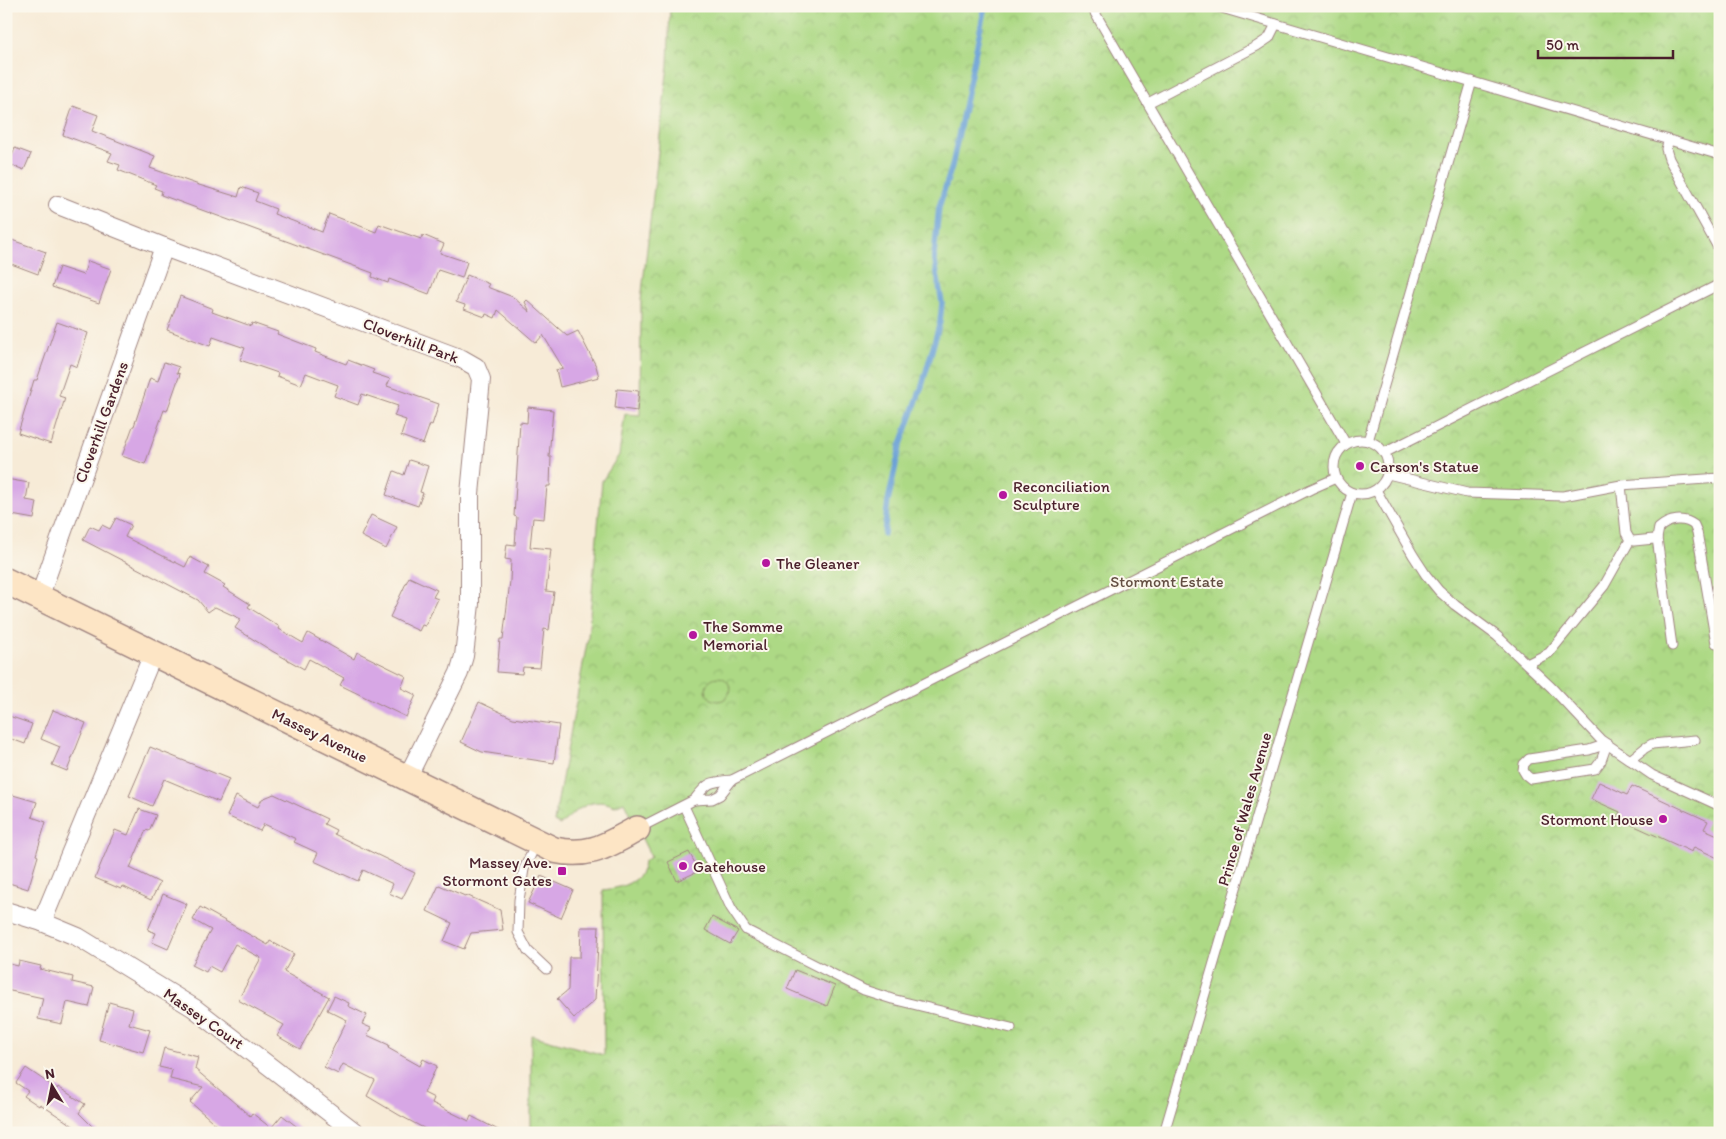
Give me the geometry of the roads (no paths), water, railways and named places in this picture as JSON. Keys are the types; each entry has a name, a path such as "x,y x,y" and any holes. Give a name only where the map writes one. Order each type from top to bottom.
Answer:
{"street":[{"name":"Cloverhill Park","path":"58,205 462,359 476,367 481,379 470,494 470,604 464,656 459,672 407,778"},
{"name":"Cloverhill Gardens","path":"39,598 164,246"},
{"name":"Massey Avenue","path":"6,581 554,850 569,853 587,852 637,829"},
{"path":"42,922 153,654"},
{"name":"Massey Court","path":"6,911 42,922 78,937 194,1008 356,1133"}],"lane":[{"path":"1091,6 1346,444"},
{"path":"1215,6 1720,155"},
{"path":"1148,103 1257,46 1269,38 1276,24"},
{"path":"1368,441 1472,81"},
{"path":"1669,140 1666,149 1670,158 1720,251"},
{"path":"1384,453 1720,284"},
{"path":"1354,441 1368,441 1375,444 1384,453 1387,460 1388,474 1384,482 1376,490 1367,494 1352,493 1340,485 1336,478 1334,464 1336,456 1346,444 1354,441"},
{"path":"1388,474 1467,493 1563,496 1622,485 1720,478"},
{"path":"637,829 694,800 712,782 732,780 1336,478"},
{"path":"1622,485 1626,533 1630,540"},
{"path":"1376,490 1413,555 1435,586 1455,605 1497,636 1551,687 1601,740 1652,775 1720,806"},
{"name":"Prince of Wales Avenue","path":"1164,1133 1352,493"},
{"path":"1672,646 1657,538 1659,528 1667,523 1684,520 1694,525 1697,532 1716,626 1716,643"},
{"path":"1630,540 1657,538"},
{"path":"1527,664 1549,653 1604,586 1630,540"},
{"path":"1630,760 1652,744 1695,740"},
{"path":"1607,744 1601,762 1594,769 1531,779 1523,770 1524,764 1529,760 1589,750 1607,744"},
{"path":"694,800 712,799 720,795 732,780"},
{"path":"684,806 731,908 746,930 864,990 892,999 1011,1028"},
{"path":"538,842 524,870 519,900 518,932 528,951 547,969"}],"waterway":[{"path":"884,534 888,501 900,447 922,386 940,322 942,303 934,256 939,207 952,166 985,6"}],"place":[{"name":"Carson's Statue","path":"1360,466"},
{"name":"Reconciliation Sculpture","path":"1003,495"},
{"name":"The Gleaner","path":"766,563"},
{"name":"The Somme Memorial","path":"693,635"},
{"name":"Stormont House","path":"1663,819"},
{"name":"Gatehouse","path":"683,866"},
{"name":"Massey Ave. Stormont Gates","path":"562,871"}],"park label":[{"name":"Stormont Estate","path":"1167,581"}]}
